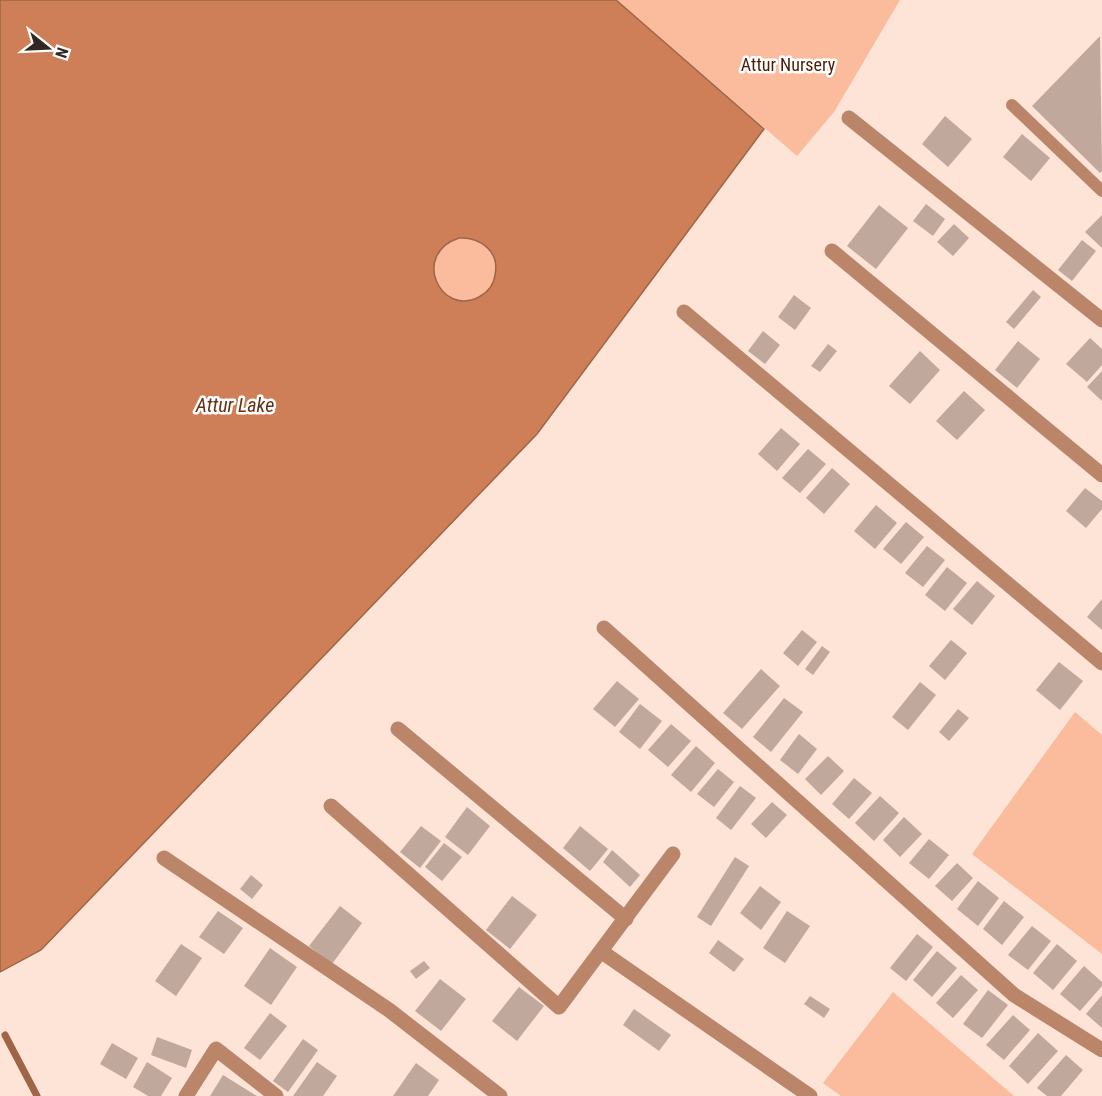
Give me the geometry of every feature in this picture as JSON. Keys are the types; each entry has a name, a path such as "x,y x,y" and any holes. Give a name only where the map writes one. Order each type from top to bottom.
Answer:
{"street":[{"path":"849,118 1102,320"},
{"path":"832,251 1102,475"},
{"path":"684,312 1102,663"},
{"path":"604,628 1014,995 1102,1050"},
{"path":"398,729 626,919"},
{"path":"331,806 559,1007 673,854"},
{"path":"164,858 389,1010 500,1096"},
{"path":"602,952 810,1096"},
{"path":"186,1096 216,1049 276,1096"}],"lane":[{"path":"1012,105 1102,191"}],"green space":[{"name":"Attur Nursery","path":"616,0 900,0 834,112 797,156"},
{"path":"459,238 471,238 487,247 494,257 496,269 494,281 487,291 471,300 459,300 448,295 439,286 434,275 434,263 439,252 448,243"},
{"path":"1075,712 1102,735 1102,954 972,854"},
{"path":"893,992 1014,1096 841,1096 823,1083"}],"water":[{"name":"Attur Lake","path":"0,0 616,0 764,129 537,434 41,950 0,972","holes":["459,238 467,238 487,247 496,266 493,282 488,290 479,297 465,301 453,298 443,291 436,281 434,269 436,257 444,246"]}],"building":[{"path":"1100,36 1102,171 1100,173 1032,106"},
{"path":"945,116 972,139 948,167 922,144"},
{"path":"1022,134 1050,158 1031,181 1003,157"},
{"path":"926,204 945,219 933,236 913,221"},
{"path":"879,205 908,228 876,269 847,246"},
{"path":"1102,215 1102,248 1085,232"},
{"path":"954,224 969,238 953,256 937,242"},
{"path":"1082,240 1096,251 1072,281 1058,270"},
{"path":"1033,290 1041,297 1014,329 1006,322"},
{"path":"794,295 811,308 795,330 778,317"},
{"path":"763,331 780,345 765,364 748,351"},
{"path":"1090,338 1102,349 1102,365 1087,382 1066,364"},
{"path":"1018,341 1040,359 1017,388 995,370"},
{"path":"828,344 837,351 820,372 811,366"},
{"path":"920,351 940,370 910,404 889,386"},
{"path":"1102,371 1102,401 1087,387"},
{"path":"964,391 985,410 957,440 936,421"},
{"path":"781,428 800,444 777,471 758,454"},
{"path":"808,449 826,464 800,493 782,478"},
{"path":"832,468 850,484 824,514 806,498"},
{"path":"1085,488 1102,501 1102,509 1086,528 1066,511"},
{"path":"876,505 897,523 875,549 854,531"},
{"path":"906,522 924,537 901,564 883,549"},
{"path":"927,546 945,560 923,587 905,573"},
{"path":"947,567 967,583 945,611 925,595"},
{"path":"977,581 995,596 972,625 953,609"},
{"path":"1102,599 1102,630 1087,617"},
{"path":"802,630 817,642 798,666 783,653"},
{"path":"951,640 967,653 945,680 929,666"},
{"path":"822,646 830,652 813,675 805,669"},
{"path":"1059,662 1083,681 1060,710 1036,690"},
{"path":"761,669 780,686 742,729 723,713"},
{"path":"617,681 639,699 615,727 593,709"},
{"path":"920,682 936,695 908,730 892,717"},
{"path":"784,698 803,712 771,752 753,737"},
{"path":"640,704 662,721 640,749 619,732"},
{"path":"958,709 969,718 949,741 939,732"},
{"path":"671,724 691,741 668,767 648,750"},
{"path":"799,734 817,749 798,774 780,760"},
{"path":"696,746 715,763 691,792 671,775"},
{"path":"828,756 844,771 821,795 805,779"},
{"path":"718,769 734,782 714,807 697,794"},
{"path":"854,778 872,793 849,819 832,804"},
{"path":"740,786 756,798 731,830 716,818"},
{"path":"880,796 899,813 874,841 855,823"},
{"path":"772,802 787,815 766,838 751,824"},
{"path":"467,807 490,826 468,855 445,837"},
{"path":"904,817 922,834 900,857 883,840"},
{"path":"421,826 441,841 420,868 400,852"},
{"path":"580,826 608,849 590,871 563,848"},
{"path":"929,839 949,855 929,879 909,863"},
{"path":"444,843 462,857 442,881 425,867"},
{"path":"612,850 640,875 630,887 603,862"},
{"path":"735,857 749,866 711,926 697,917"},
{"path":"957,863 973,878 952,901 935,886"},
{"path":"251,875 263,885 252,899 240,889"},
{"path":"978,881 999,898 978,926 957,909"},
{"path":"760,886 781,902 761,930 740,913"},
{"path":"512,896 537,915 510,949 486,930"},
{"path":"1004,901 1024,917 1002,945 983,929"},
{"path":"340,906 362,923 332,964 309,946"},
{"path":"218,911 243,928 224,954 199,937"},
{"path":"787,911 810,926 785,963 763,948"},
{"path":"1032,926 1051,941 1028,970 1008,955"},
{"path":"917,934 933,947 906,981 890,968"},
{"path":"718,940 744,959 734,972 709,953"},
{"path":"181,944 202,958 176,996 155,981"},
{"path":"1057,944 1077,961 1053,990 1033,973"},
{"path":"270,948 297,967 271,1005 244,986"},
{"path":"937,951 957,968 932,997 913,980"},
{"path":"424,961 430,968 416,979 410,971"},
{"path":"1084,966 1102,982 1102,986 1080,1011 1060,994"},
{"path":"961,975 978,990 953,1018 936,1003"},
{"path":"440,979 466,999 441,1031 415,1011"},
{"path":"519,987 544,1006 517,1041 492,1021"},
{"path":"988,990 1008,1005 982,1038 963,1024"},
{"path":"1102,995 1102,1028 1086,1014"},
{"path":"810,996 830,1009 824,1018 804,1004"},
{"path":"634,1009 671,1035 659,1051 623,1025"},
{"path":"270,1013 287,1026 260,1060 244,1048"},
{"path":"1013,1015 1030,1030 1004,1060 986,1045"},
{"path":"1038,1033 1058,1051 1028,1084 1009,1066"},
{"path":"157,1037 192,1050 186,1068 151,1055"},
{"path":"303,1039 318,1050 288,1092 273,1081"},
{"path":"112,1043 138,1058 126,1079 100,1064"},
{"path":"1066,1055 1083,1070 1061,1096 1047,1096 1037,1088"},
{"path":"147,1062 172,1078 161,1096 148,1096 133,1087"},
{"path":"317,1062 337,1076 323,1096 293,1096"},
{"path":"416,1063 439,1080 428,1096 393,1096"},
{"path":"223,1075 257,1096 210,1096"}],"waterway":[{"path":"5,1035 37,1096"}]}
